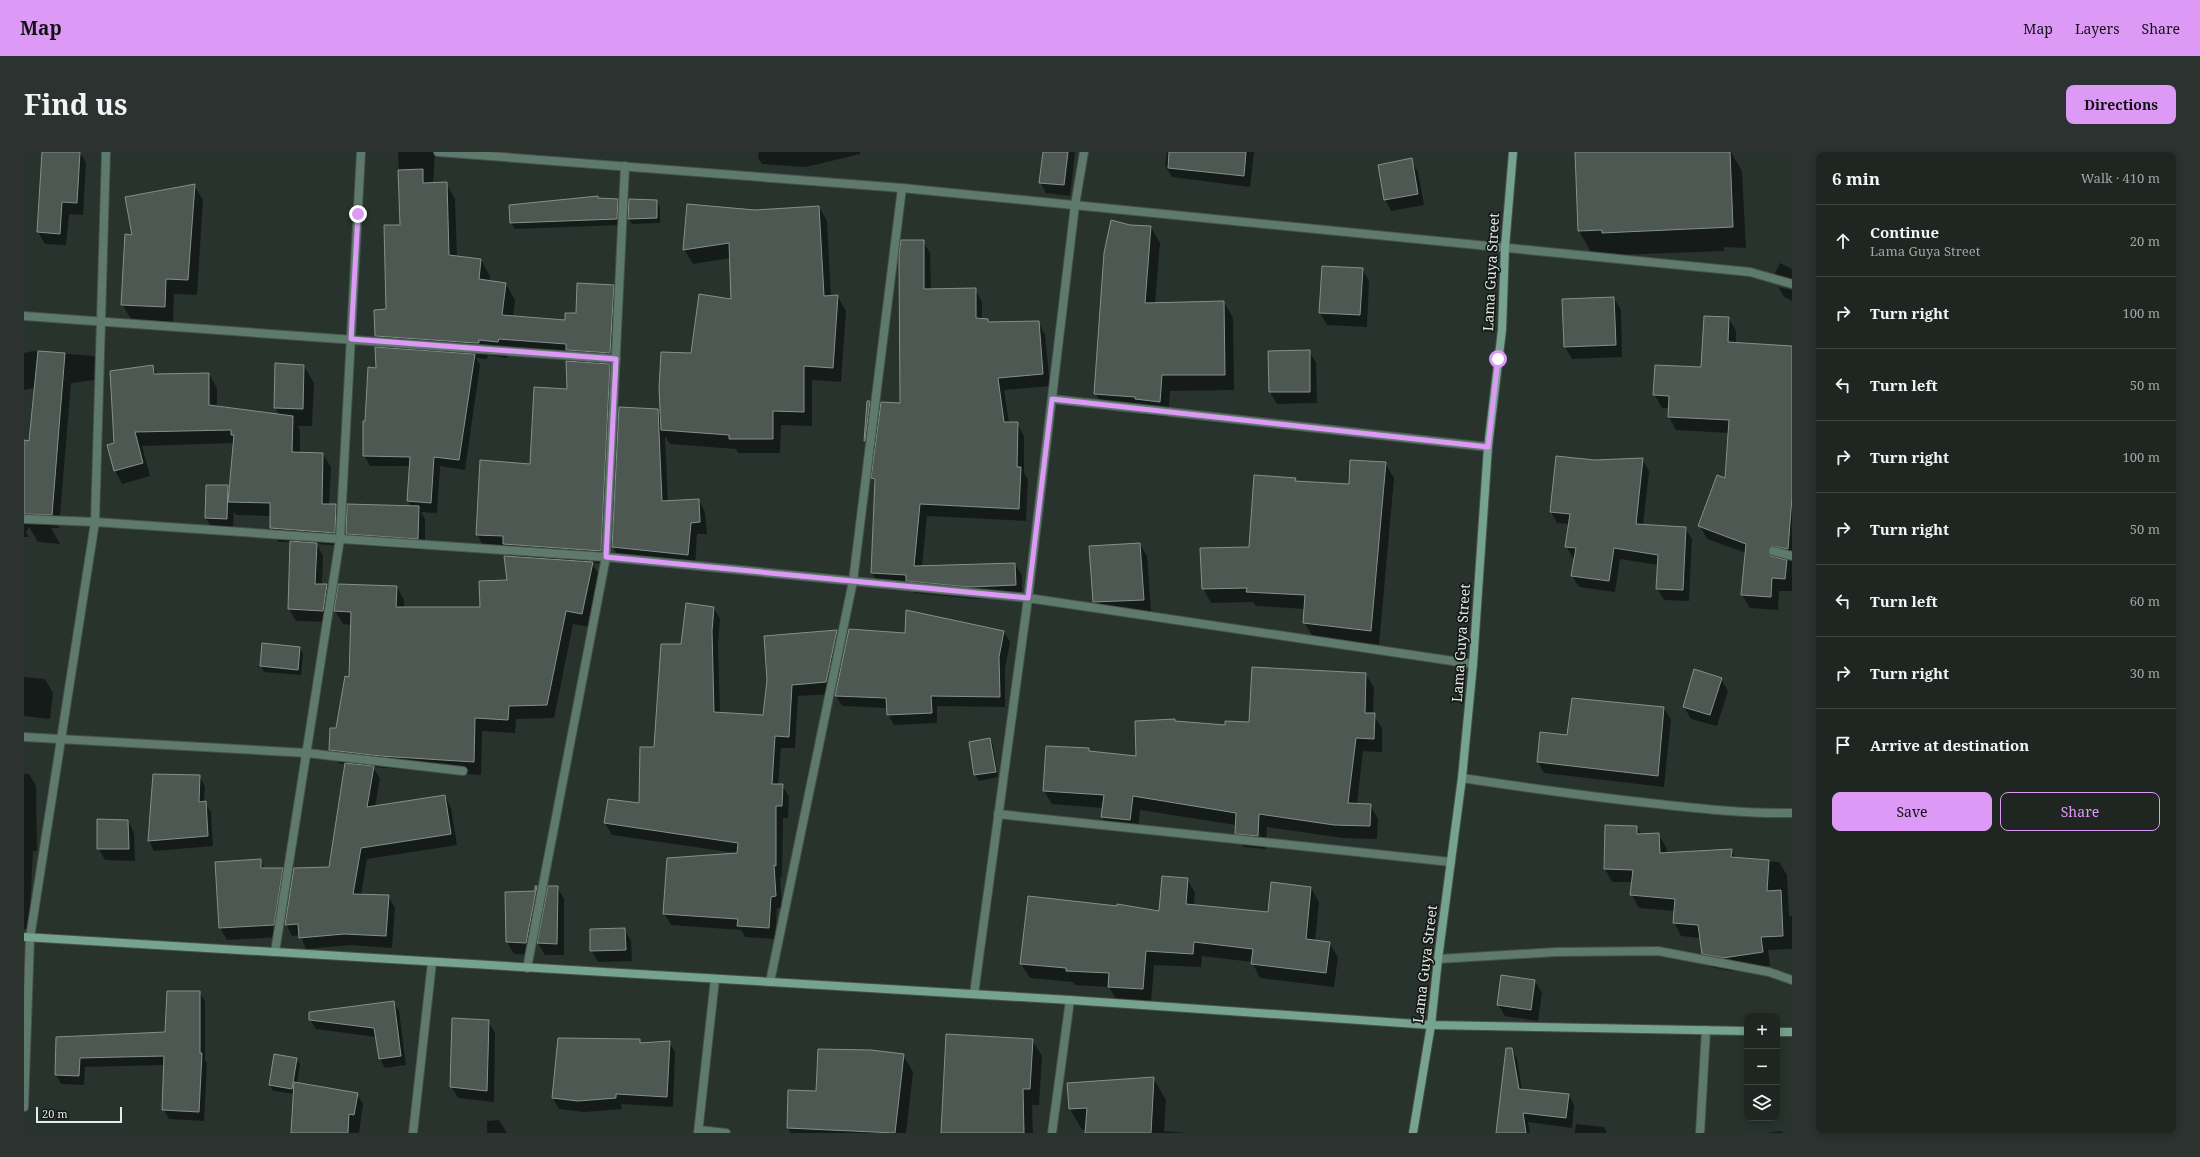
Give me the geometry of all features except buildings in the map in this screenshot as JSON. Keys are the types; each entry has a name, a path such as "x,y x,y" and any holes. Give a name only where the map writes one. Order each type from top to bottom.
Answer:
{"street":[{"path":"24,1107 27,938 61,740 95,522 106,152"},
{"path":"275,952 340,539 361,152"},
{"path":"438,152 902,188 1075,204 1750,272 1792,284"},
{"path":"974,994 1028,598 1075,204 1084,152"},
{"name":"Lama Guya Street","path":"1412,1133 1432,1025 1438,959 1462,778 1473,664 1488,447 1502,330 1505,247 1513,152"},
{"path":"527,968 606,557 625,166"},
{"path":"770,982 853,581 902,188"},
{"path":"24,316 616,359"},
{"path":"1052,399 1488,447"},
{"path":"24,519 95,522 606,557 1028,598 1473,664"},
{"path":"1773,551 1792,556"},
{"path":"24,737 306,753 463,771"},
{"path":"1462,778 1577,795 1688,808 1762,814 1792,813"},
{"path":"998,814 1451,862"},
{"path":"27,938 974,994 1432,1025 1744,1031"},
{"path":"1438,959 1556,952 1658,951 1769,972 1792,980"},
{"path":"413,1133 432,962"},
{"path":"715,979 698,1131 726,1133"},
{"path":"1052,1133 1070,1000"},
{"path":"1700,1133 1706,1030"},
{"path":"1780,1032 1792,1032"}],"route":[{"path":"358,214 351,339 616,359 606,557 1028,598 1052,399 1488,447 1498,359"}]}
